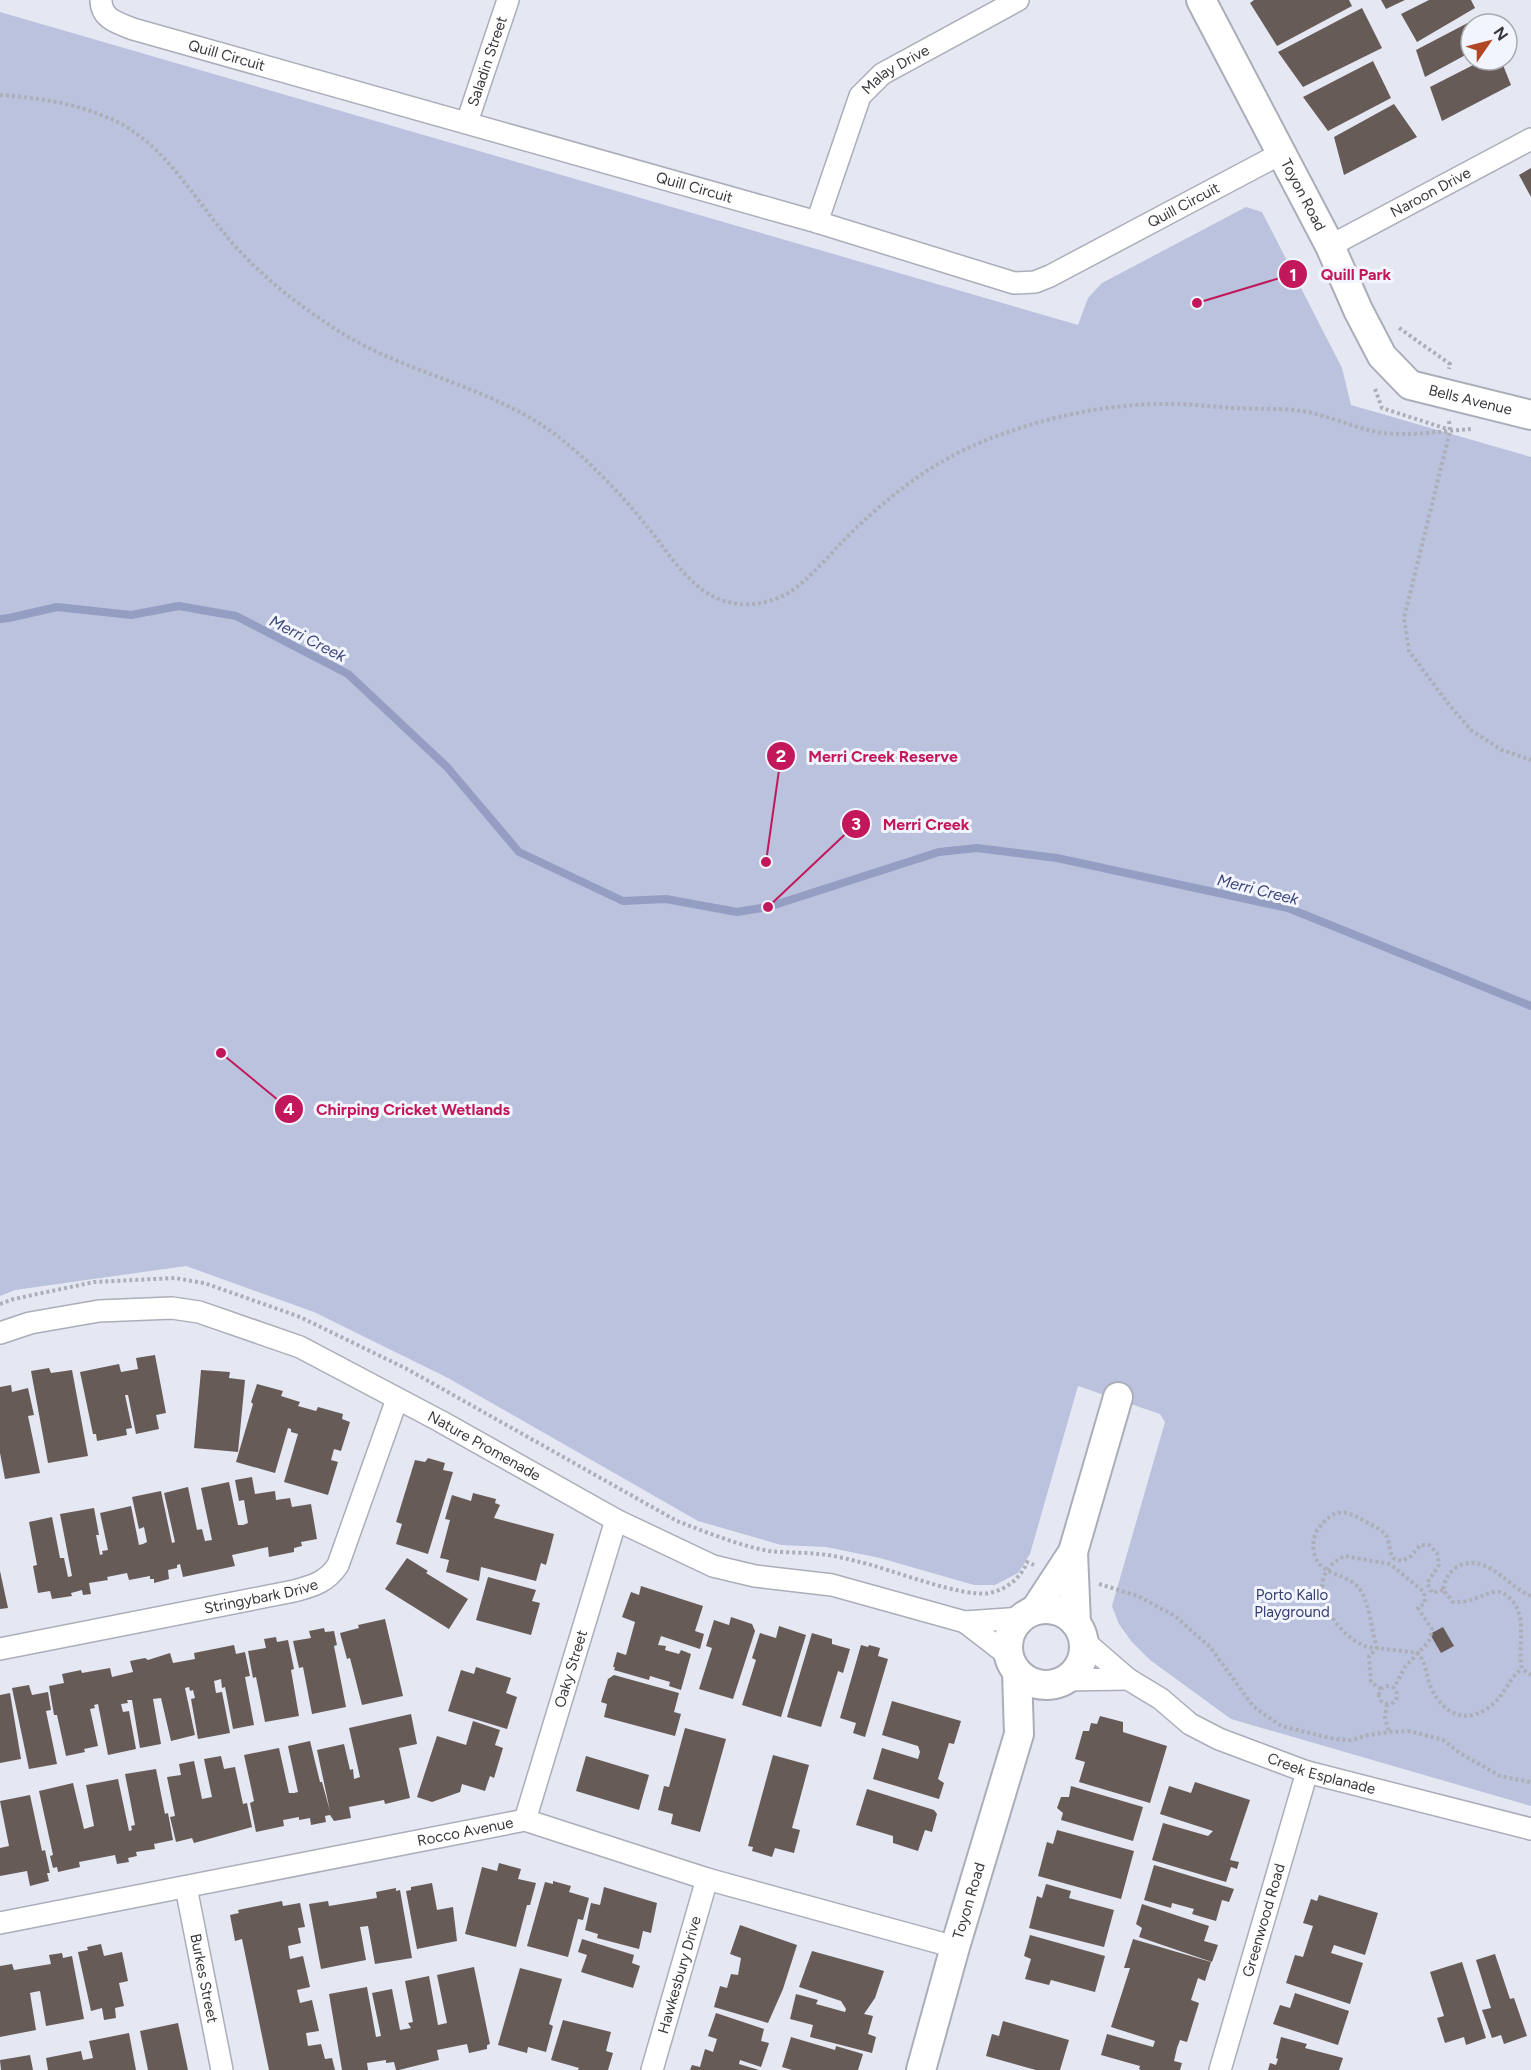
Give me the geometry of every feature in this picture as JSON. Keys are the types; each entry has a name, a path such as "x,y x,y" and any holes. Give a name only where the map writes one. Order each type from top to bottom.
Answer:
{"street":[{"name":"Quill Circuit","path":"100,0 101,9 107,17 133,29 818,222 1014,283 1024,284 1050,276 1281,154"},
{"name":"Saladin Street","path":"467,122 508,0"},
{"name":"Malay Drive","path":"818,222 860,96 882,74 1018,0"},
{"name":"Toyon Road","path":"1201,0 1330,246 1358,310 1382,356 1410,385"},
{"name":"Naroon Drive","path":"1330,246 1531,139"},
{"name":"Bells Avenue","path":"1410,385 1445,396 1531,416"},
{"name":"Nature Promenade","path":"0,1334 30,1323 99,1311 172,1308 199,1312 300,1347 440,1421 616,1520 713,1566 755,1576 832,1585 965,1622 1028,1614"},
{"path":"1119,1397 1066,1562 1010,1635 1013,1664 1026,1679 1036,1683 1047,1685 1062,1681 1128,1678"},
{"name":"Stringybark Drive","path":"0,1648 282,1593 321,1583 331,1577 339,1565 397,1399"},
{"name":"Oaky Street","path":"525,1820 616,1520"},
{"path":"1062,1681 1074,1673 1081,1664 1084,1652 1066,1562"},
{"path":"1028,1614 1046,1608 1057,1610 1080,1632"},
{"name":"Nature Promenade","path":"965,1622 1013,1664"},
{"name":"Creek Esplanade","path":"1080,1632 1128,1678 1161,1700 1190,1724 1220,1739 1307,1772 1531,1829"},
{"name":"Toyon Road","path":"921,2070 1019,1734 1013,1664"},
{"name":"Toyon Road","path":"1019,1734 1062,1681"},
{"name":"Greenwood Road","path":"1220,2070 1307,1772"},
{"name":"Rocco Avenue","path":"0,1923 525,1820 707,1879 955,1947"},
{"name":"Hawkesbury Drive","path":"652,2070 707,1879"},
{"name":"Burkes Street","path":"186,1887 222,2070"}],"path":[{"path":"0,95 32,97 68,104 97,113 126,127 148,144 170,166 226,237 257,269 292,298 330,326 371,349 488,396 557,436 613,488 647,525 692,582 715,599 736,605 765,603 790,592 904,487 935,467 975,445 1059,416 1100,409 1171,404 1302,411 1375,431 1400,434 1450,430"},
{"path":"1358,310 1392,323 1450,364 1445,396 1450,430 1404,618 1409,651 1472,731 1502,750 1531,760"},
{"path":"0,1304 94,1282 175,1278 204,1283 300,1317 407,1369 677,1521 716,1536 769,1551 822,1554 861,1562 977,1593 1000,1590 1016,1580 1027,1562 1066,1562"},
{"path":"1377,1648 1365,1598 1359,1588 1350,1580 1320,1566 1315,1555 1314,1534 1328,1516 1338,1513 1354,1513 1385,1533 1393,1558 1402,1561 1412,1556 1420,1545 1429,1545 1437,1553 1439,1565 1427,1583 1432,1593"},
{"path":"1443,1590 1432,1593 1424,1592 1390,1564 1344,1556 1331,1565 1324,1576 1322,1589 1332,1616 1350,1638 1368,1649 1418,1653 1424,1660 1431,1687 1443,1707 1454,1715 1466,1716 1478,1713 1496,1702 1514,1674 1522,1669"},
{"path":"1390,1564 1393,1558"},
{"path":"1443,1590 1451,1571 1475,1562 1485,1565 1531,1596"},
{"path":"1096,1583 1138,1596 1175,1616 1210,1647 1253,1706 1281,1726 1343,1740 1408,1731 1443,1740 1460,1753 1500,1776 1531,1782"},
{"path":"1443,1590 1454,1602 1466,1603 1494,1592 1503,1593 1512,1600 1522,1623 1519,1659 1522,1669 1531,1675"},
{"path":"1394,1688 1405,1667 1429,1641 1432,1629 1418,1608 1425,1603 1424,1592"},
{"path":"1377,1648 1369,1656 1369,1671 1371,1682 1381,1689"},
{"path":"1381,1689 1389,1685 1397,1693 1396,1698 1387,1704 1385,1718 1389,1732"},
{"path":"1381,1689 1380,1698 1387,1704"}],"green space":[{"name":"Porto Kallo Playground","path":"0,12 1078,325 1088,298 1102,283 1246,207 1262,212 1342,368 1351,405 1531,457 1531,1806 1231,1719 1150,1660 1131,1641 1119,1624 1112,1606 1165,1422 1160,1414 1078,1386 1030,1554 1018,1573 995,1585 974,1585 880,1558 826,1547 781,1545 698,1521 448,1378 314,1312 186,1266 15,1290 0,1296"}],"building":[{"path":"1254,0 1349,0 1352,6 1277,46 1250,3"},
{"path":"1381,0 1405,0 1386,9"},
{"path":"1429,0 1471,0 1475,8 1468,12 1459,12 1459,17 1417,42 1401,14"},
{"path":"1362,8 1382,48 1303,87 1278,52"},
{"path":"1459,28 1459,59 1425,77 1416,50"},
{"path":"1373,61 1391,98 1328,131 1303,97"},
{"path":"1459,72 1506,72 1511,85 1442,121 1430,87"},
{"path":"1394,104 1417,137 1344,175 1334,137"},
{"path":"1531,168 1531,197 1519,175"},
{"path":"155,1355 166,1413 156,1415 159,1429 136,1434 128,1395 125,1395 132,1428 126,1429 127,1435 97,1441 96,1434 93,1434 80,1372 119,1364 121,1372 138,1369 136,1358"},
{"path":"49,1368 51,1373 72,1370 88,1456 48,1463 31,1371"},
{"path":"201,1370 230,1372 229,1378 245,1380 238,1452 194,1448"},
{"path":"257,1384 283,1391 281,1396 300,1402 298,1406 316,1411 318,1407 343,1414 342,1419 350,1422 341,1451 334,1449 331,1460 338,1462 328,1495 284,1482 298,1434 291,1432 291,1429 288,1428 275,1473 236,1462"},
{"path":"11,1385 12,1392 28,1388 34,1415 28,1416 40,1473 5,1479 0,1453 0,1387"},
{"path":"428,1458 445,1463 443,1470 453,1472 428,1554 396,1544 402,1524 396,1522 415,1460 425,1462"},
{"path":"252,1477 255,1494 275,1491 276,1500 290,1498 292,1507 311,1504 317,1539 301,1542 302,1546 294,1548 294,1552 269,1557 268,1547 232,1555 235,1566 183,1577 180,1564 177,1568 168,1570 169,1579 154,1583 154,1579 150,1579 150,1576 129,1580 127,1573 107,1577 108,1580 89,1583 91,1594 83,1595 82,1590 71,1593 72,1596 52,1599 50,1591 38,1593 33,1566 37,1565 29,1522 52,1517 60,1558 64,1558 68,1577 72,1576 60,1514 94,1508 100,1555 103,1554 102,1551 108,1550 100,1513 131,1506 139,1545 143,1544 147,1542 144,1527 139,1529 132,1497 161,1491 172,1543 175,1542 164,1493 188,1487 197,1530 202,1529 205,1541 212,1540 201,1488 229,1482 238,1525 243,1525 248,1523 244,1500 239,1501 235,1480"},
{"path":"473,1493 496,1499 495,1503 500,1505 494,1518 554,1534 546,1565 541,1563 536,1581 481,1567 479,1581 446,1572 449,1560 440,1558 450,1520 445,1519 452,1495 471,1501"},
{"path":"407,1558 428,1571 426,1573 468,1599 449,1629 385,1589"},
{"path":"0,1571 8,1608 0,1609"},
{"path":"488,1577 536,1590 532,1601 540,1603 531,1635 476,1620"},
{"path":"641,1586 703,1606 695,1631 704,1634 700,1649 661,1636 658,1645 666,1646 665,1650 679,1654 681,1650 691,1654 681,1690 669,1686 670,1682 650,1676 649,1680 614,1670 617,1652 626,1655 635,1622 622,1617 631,1592 639,1595"},
{"path":"731,1617 752,1624 755,1631 733,1699 699,1689 712,1648 706,1646 714,1620 729,1625"},
{"path":"385,1619 403,1696 362,1705 350,1658 347,1659 340,1633 359,1628 358,1625"},
{"path":"779,1626 806,1635 781,1717 742,1705 756,1660 752,1658 760,1633 776,1638"},
{"path":"1443,1627 1454,1646 1441,1653 1430,1634"},
{"path":"324,1628 325,1632 334,1631 337,1645 334,1646 346,1707 312,1714 303,1667 299,1668 293,1641 311,1638 309,1631"},
{"path":"812,1633 832,1639 832,1644 850,1649 843,1673 838,1671 821,1727 787,1717"},
{"path":"276,1637 277,1642 288,1640 299,1716 265,1722 248,1651 266,1648 264,1639"},
{"path":"234,1645 236,1654 245,1652 250,1676 245,1677 254,1725 233,1729 225,1687 222,1688 221,1679 214,1681 216,1693 222,1692 230,1733 198,1739 191,1699 195,1698 193,1690 190,1691 189,1687 185,1688 195,1735 171,1741 161,1698 153,1699 161,1744 140,1748 132,1700 127,1700 128,1703 121,1704 123,1712 129,1711 136,1749 108,1755 98,1704 94,1705 95,1708 90,1709 98,1746 84,1749 85,1752 66,1756 57,1715 54,1715 49,1686 64,1683 62,1674 110,1668 112,1677 133,1672 130,1661 145,1658 148,1660 170,1653 173,1663 195,1659 194,1653"},
{"path":"861,1645 880,1648 878,1656 888,1659 865,1737 853,1733 856,1723 840,1718"},
{"path":"476,1667 511,1678 506,1693 517,1697 507,1729 448,1711 461,1670 474,1674"},
{"path":"614,1675 679,1693 674,1712 681,1714 675,1736 604,1717 607,1704 601,1702 608,1679"},
{"path":"29,1685 32,1695 48,1692 51,1710 46,1711 57,1764 29,1769 12,1688"},
{"path":"10,1693 21,1759 0,1763 0,1695"},
{"path":"892,1701 961,1721 954,1744 949,1743 938,1779 944,1783 939,1799 873,1779 882,1748 918,1759 920,1752 918,1746 882,1735"},
{"path":"411,1714 417,1744 399,1748 410,1798 385,1804 384,1800 349,1807 351,1818 334,1821 330,1815 325,1816 326,1822 311,1825 310,1818 299,1820 299,1817 283,1820 284,1826 256,1832 250,1803 254,1801 244,1755 279,1748 289,1793 294,1793 298,1792 288,1746 310,1741 330,1811 317,1750 344,1744 354,1779 360,1777 349,1728"},
{"path":"1100,1716 1123,1722 1123,1732 1167,1746 1150,1803 1079,1782 1085,1762 1075,1759 1083,1731 1089,1731 1091,1723 1097,1724"},
{"path":"473,1721 500,1730 495,1745 503,1748 494,1778 490,1776 485,1791 462,1784 460,1792 432,1802 417,1797 437,1736 466,1745"},
{"path":"685,1728 726,1739 700,1832 671,1824 673,1814 658,1810 664,1786 669,1787"},
{"path":"773,1755 809,1765 792,1828 800,1830 794,1853 775,1848 772,1857 752,1851 753,1847 748,1846"},
{"path":"221,1756 224,1769 235,1767 243,1804 247,1803 252,1827 194,1843 192,1838 176,1842 170,1817 175,1816 167,1777 181,1775 179,1764 194,1761 202,1799 212,1797 204,1759"},
{"path":"586,1756 649,1775 639,1810 576,1791"},
{"path":"156,1769 173,1840 154,1844 155,1849 136,1852 137,1856 128,1858 129,1862 117,1864 115,1855 79,1862 80,1867 58,1872 57,1867 53,1868 50,1856 53,1855 39,1791 73,1783 84,1829 94,1826 86,1785 118,1779 129,1831 132,1830 131,1826 135,1825 125,1774"},
{"path":"1195,1782 1250,1800 1230,1860 1239,1862 1237,1869 1231,1867 1226,1882 1152,1860 1163,1823 1208,1836 1213,1831 1160,1814 1169,1786 1191,1793"},
{"path":"1071,1786 1143,1807 1133,1841 1061,1820 1063,1813 1057,1808 1061,1797 1069,1797"},
{"path":"867,1789 934,1810 937,1814 932,1832 925,1830 918,1851 893,1843 893,1836 856,1825"},
{"path":"30,1795 42,1851 45,1850 50,1873 47,1873 49,1881 30,1886 27,1871 0,1876 0,1848 9,1846 0,1801"},
{"path":"1057,1830 1134,1851 1121,1899 1038,1876 1047,1842 1053,1844"},
{"path":"499,1863 521,1869 518,1879 536,1883 530,1905 527,1905 516,1947 465,1934 482,1867 497,1871"},
{"path":"1154,1865 1234,1889 1229,1902 1222,1900 1216,1921 1192,1914 1194,1909 1172,1903 1171,1908 1144,1900"},
{"path":"553,1881 571,1886 569,1892 589,1898 583,1920 578,1919 568,1957 527,1946 545,1882 553,1884"},
{"path":"432,1883 437,1910 453,1907 457,1941 417,1949 406,1891 411,1890 411,1887"},
{"path":"1046,1884 1071,1891 1069,1898 1114,1910 1104,1947 1029,1928 1037,1896 1042,1898"},
{"path":"604,1887 657,1903 651,1933 643,1931 639,1949 597,1938 598,1934 585,1930 591,1903 600,1905"},
{"path":"396,1888 396,1891 400,1890 412,1958 375,1964 368,1926 360,1927 366,1960 321,1969 309,1904 328,1901 329,1906 377,1898 376,1892"},
{"path":"1319,1895 1378,1913 1365,1955 1334,1945 1331,1953 1363,1963 1350,2004 1286,1983 1295,1955 1303,1957 1313,1926 1303,1923 1311,1899 1317,1901"},
{"path":"282,1901 283,1906 300,1903 305,1927 298,1928 301,1943 288,1946 290,1959 303,1956 310,1987 297,1990 300,2003 312,2000 319,2031 306,2033 308,2046 321,2044 325,2059 332,2058 335,2070 269,2070 242,1939 235,1941 230,1915 239,1913 238,1910"},
{"path":"1142,1904 1209,1926 1204,1941 1218,1945 1212,1962 1139,1937 1142,1928 1136,1924"},
{"path":"740,1925 797,1945 783,1989 768,2023 714,2007 720,1986 727,1988 731,1974 738,1975 741,1958 730,1954"},
{"path":"1030,1935 1105,1956 1095,1992 1051,1980 1049,1985 1025,1979 1031,1959 1024,1956"},
{"path":"582,1939 634,1955 632,1963 640,1966 633,1988 581,1972 587,1955 578,1952"},
{"path":"1133,1939 1211,1962 1205,1981 1198,1978 1191,2000 1199,2003 1187,2042 1180,2040 1177,2048 1174,2061 1182,2063 1180,2070 1141,2070 1140,2066 1101,2055 1107,2034 1153,2047 1155,2041 1111,2027 1130,1968 1124,1968"},
{"path":"101,1944 104,1956 122,1952 128,1981 119,1983 124,2006 115,2008 116,2018 104,2020 102,2008 91,2011 78,1952"},
{"path":"812,1951 884,1971 875,1998 864,2014 873,2016 868,2034 876,2037 872,2053 810,2037 813,2025 790,2019 796,1994 818,2000 816,2004 845,2012 846,2009 841,2001 799,1987"},
{"path":"62,1953 63,1958 72,1956 84,2019 46,2026 40,1991 34,1992 30,1993 36,2030 0,2037 0,1966 12,1964 14,1970 51,1964 49,1955"},
{"path":"1495,1954 1510,1999 1514,1998 1527,2036 1504,2044 1501,2035 1492,2038 1482,2010 1491,2008 1476,1960"},
{"path":"1462,1962 1486,2038 1466,2045 1464,2037 1445,2043 1437,2018 1444,2016 1430,1972"},
{"path":"474,1967 490,2044 487,2045 487,2049 469,2053 467,2044 437,2050 439,2060 399,2070 396,2070 394,2062 386,2063 386,2060 367,2063 368,2070 342,2070 329,1994 367,1987 376,2037 381,2036 372,1993 392,1989 400,2030 411,2028 408,2023 413,2022 405,1981 429,1976 438,2025 447,2023 437,1975"},
{"path":"520,1968 562,1979 549,2024 553,2026 546,2052 528,2047 527,2053 498,2045"},
{"path":"1295,1993 1349,2011 1338,2045 1273,2024 1280,2005 1290,2008"},
{"path":"716,2013 764,2029 761,2041 769,2043 761,2067 740,2060 739,2064 759,2070 690,2070 692,2065 700,2067 705,2049 713,2052 717,2039 708,2036"},
{"path":"563,2020 611,2032 606,2051 613,2053 608,2070 578,2070 579,2068 551,2060"},
{"path":"1003,2021 1069,2040 1060,2070 1036,2070 986,2056 992,2034 999,2036"},
{"path":"178,2023 188,2070 148,2070 140,2031"},
{"path":"129,2033 136,2070 48,2070 46,2058 81,2051 83,2060 93,2058 89,2041"},
{"path":"791,2037 835,2050 836,2046 863,2054 858,2070 792,2070 782,2067"},
{"path":"1281,2037 1307,2044 1305,2048 1343,2058 1339,2070 1268,2070 1270,2063 1276,2065"},
{"path":"30,2055 33,2070 1,2070 0,2060"}],"waterway":[{"name":"Merri Creek","path":"0,619 57,607 131,615 179,606 236,616 348,674 447,767 519,852 623,901 666,899 737,912 768,907 939,852 977,848 1057,858 1288,908 1531,1006"}],"place":[{"name":"Quill Park","path":"1197,303"},
{"name":"Merri Creek Reserve","path":"766,862"},
{"name":"Merri Creek","path":"768,907"},
{"name":"Chirping Cricket Wetlands","path":"221,1053"}]}
